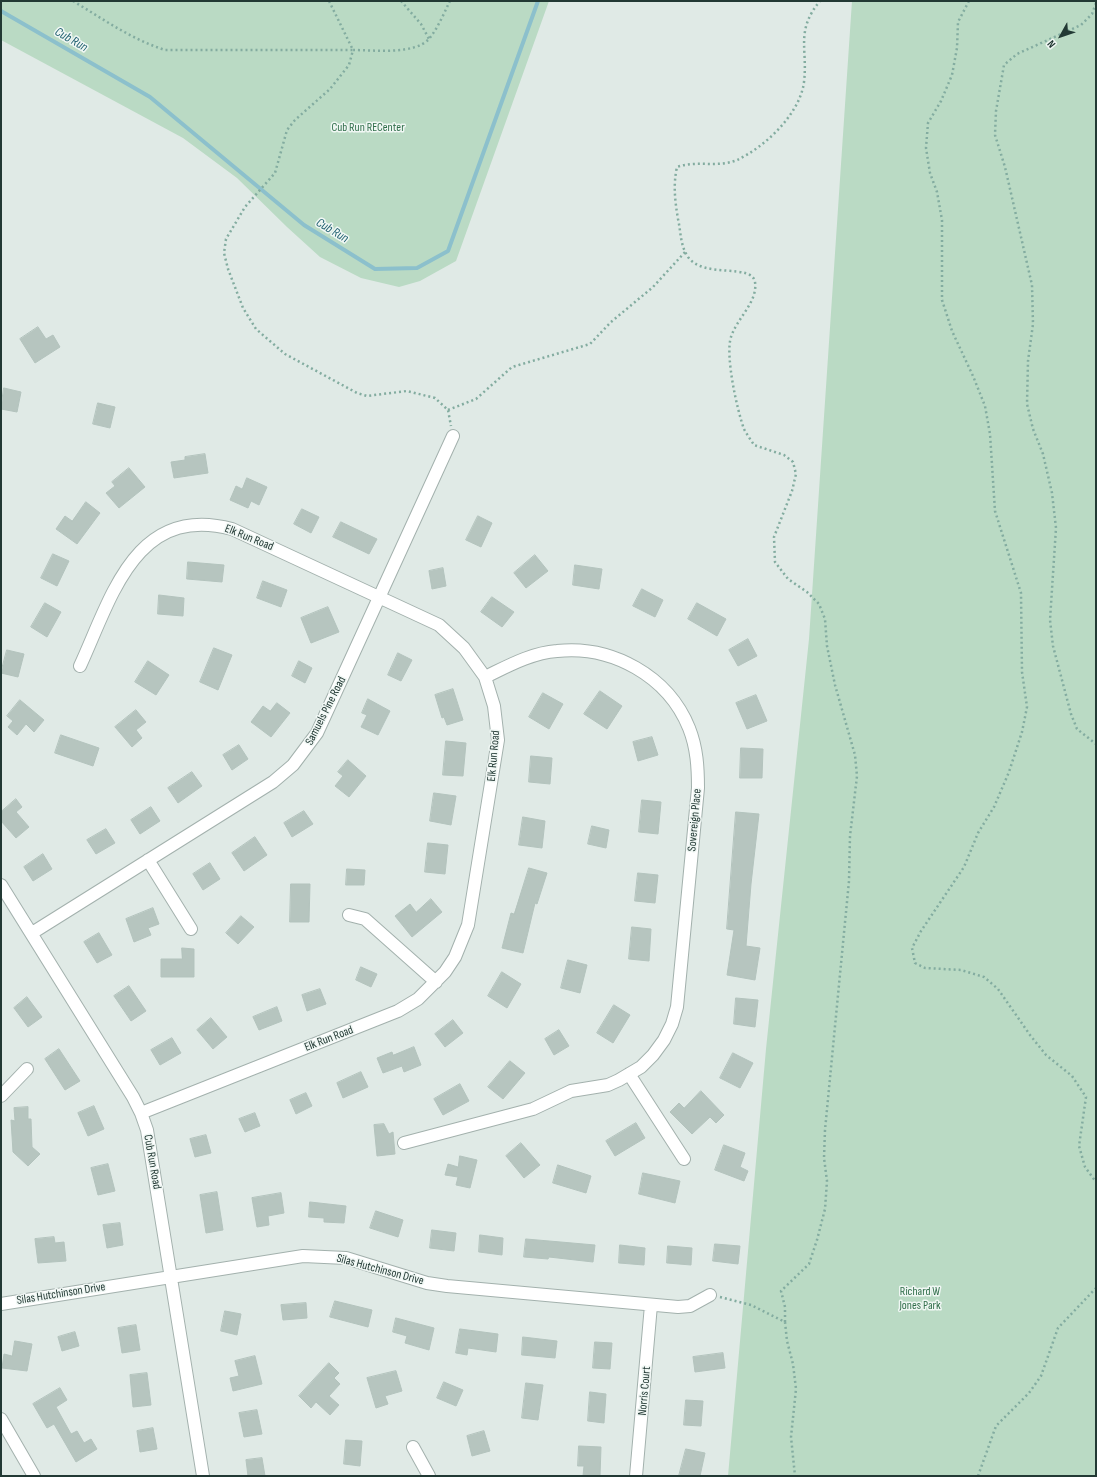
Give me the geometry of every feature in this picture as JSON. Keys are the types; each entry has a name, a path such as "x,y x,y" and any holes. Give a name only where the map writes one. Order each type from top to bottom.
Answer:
{"street":[{"name":"Samuels Pine Road","path":"32,933 273,782 302,755 317,733 453,436"},
{"name":"Elk Run Road","path":"80,666 128,564 150,542 176,529 204,525 232,529 379,596 433,622 448,632 464,648 485,677 497,722 497,757 468,925 455,958 436,982 412,1003 392,1014 141,1113"},
{"name":"Sovereign Place","path":"404,1143 533,1109 572,1091 608,1085 641,1067 664,1040 672,1024 677,1007 698,788 697,761 689,728 679,710 657,682 627,662 606,654 592,651 555,651 519,661 485,677"},
{"path":"148,860 191,929"},
{"name":"Cub Run Road","path":"1,885 133,1097 147,1130 202,1476"},
{"path":"349,915 365,919 436,982"},
{"path":"1,1096 27,1069"},
{"path":"629,1074 684,1159"},
{"name":"Silas Hutchinson Drive","path":"1,1304 303,1256 346,1258 427,1283 447,1286 678,1307 690,1306 710,1295"},
{"name":"Norris Court","path":"636,1476 651,1305"},
{"path":"1,1419 34,1476"},
{"path":"413,1447 429,1476"}],"path":[{"path":"73,1 127,34 148,44 165,50 182,51 396,50 416,47 429,39 450,1"},
{"path":"329,1 353,50 349,65 330,89 295,120 287,130 275,173 245,207 226,239 224,253 243,308 256,329 285,354 356,393 367,396 407,391 435,398 448,410 453,436"},
{"path":"401,1 420,24 429,39"},
{"path":"795,1476 791,1437 796,1389 793,1364 787,1341 785,1307 781,1291 809,1264 825,1209 827,1181 824,1158 825,1130 849,881 850,836 857,776 855,755 835,685 827,646 825,619 819,604 807,592 788,579 775,562 774,537 792,491 796,474 793,462 784,455 754,445 745,430 734,388 729,348 731,336 754,295 755,280 751,274 740,270 732,272 712,271 689,258 681,242 674,198 677,167 688,163 726,163 748,155 787,120 800,102 804,82 803,43 807,18 820,1"},
{"path":"969,1 958,22 957,48 952,75 942,101 928,124 926,148 930,173 937,192 942,220 942,300 952,331 985,406 990,434 995,511 1021,593 1022,672 1027,707 1022,732 1011,765 994,807 978,833 964,867 921,931 912,948 916,963 925,968 961,970 984,977 998,989 1046,1055 1072,1076 1086,1097 1079,1146 1085,1167 1096,1182"},
{"path":"1096,3 1092,14 1081,25 1017,54 1004,65 996,111 995,135 1005,167 1032,285 1032,324 1028,361 1028,404 1034,429 1043,454 1052,494 1056,528 1050,620 1053,646 1071,714 1077,729 1096,744"},
{"path":"448,410 476,399 512,367 590,344 611,322 653,287 686,252"},
{"path":"978,1476 996,1426 1029,1393 1041,1376 1058,1328 1096,1288"},
{"path":"710,1295 751,1305 786,1322"}],"green space":[{"name":"Cub Run RECenter","path":"1,1 549,1 456,261 420,281 399,287 361,278 320,257 237,178 183,138 1,40"},
{"name":"Richard W Jones Park","path":"852,1 1096,1 1096,1476 728,1476 766,1049 809,639"}],"building":[{"path":"38,327 46,339 53,335 60,347 35,363 20,339"},
{"path":"4,388 21,392 17,412 1,409"},
{"path":"98,403 115,407 110,428 93,424"},
{"path":"205,454 208,473 174,478 171,462 185,460 185,457"},
{"path":"129,468 145,487 119,508 106,493 115,486 112,482"},
{"path":"247,478 267,487 259,505 251,501 248,508 230,500 236,486 242,489"},
{"path":"86,502 100,513 77,544 56,529 65,516 72,521"},
{"path":"302,509 319,517 311,533 294,524"},
{"path":"478,516 492,523 481,547 466,540"},
{"path":"341,522 377,539 369,554 333,537"},
{"path":"53,554 69,561 57,586 41,578"},
{"path":"535,555 548,571 526,588 514,573"},
{"path":"188,562 224,565 222,582 187,579"},
{"path":"575,565 602,569 599,589 573,585"},
{"path":"443,568 446,586 432,589 429,571"},
{"path":"263,581 287,590 281,607 257,598"},
{"path":"642,589 663,600 655,617 633,606"},
{"path":"159,595 184,598 183,616 158,614"},
{"path":"492,597 514,612 502,627 481,612"},
{"path":"45,603 61,612 47,637 31,627"},
{"path":"697,603 726,619 717,636 688,619"},
{"path":"328,607 339,632 311,643 301,618"},
{"path":"748,639 757,656 738,666 729,650"},
{"path":"214,648 232,655 218,690 200,682"},
{"path":"7,650 24,654 18,677 1,673"},
{"path":"398,653 412,660 401,681 388,675"},
{"path":"148,661 169,675 156,695 135,682"},
{"path":"299,661 312,668 305,683 292,676"},
{"path":"453,689 463,720 447,725 444,717 442,718 435,695"},
{"path":"600,691 622,706 607,729 584,714"},
{"path":"543,693 563,704 549,729 529,717"},
{"path":"756,695 767,721 747,729 736,703"},
{"path":"368,699 390,711 378,735 361,727 367,715 362,713"},
{"path":"20,700 44,720 34,732 26,724 17,735 8,727 13,721 7,716"},
{"path":"277,703 290,713 271,737 251,722 263,706 270,711"},
{"path":"136,710 146,722 136,730 142,738 132,747 115,727"},
{"path":"61,735 99,748 93,766 55,753"},
{"path":"652,737 658,755 638,761 633,742"},
{"path":"446,741 466,743 463,776 443,775"},
{"path":"239,745 248,759 232,770 223,755"},
{"path":"741,748 763,749 762,778 740,778"},
{"path":"531,756 552,758 550,784 529,782"},
{"path":"348,760 366,776 349,797 335,786 343,776 338,772"},
{"path":"192,772 202,786 178,803 168,788"},
{"path":"434,793 456,796 451,825 430,821"},
{"path":"16,799 22,807 16,812 29,827 16,838 1,821 1,812"},
{"path":"642,800 661,802 658,834 639,832"},
{"path":"151,807 160,821 140,834 131,820"},
{"path":"304,811 313,824 292,837 284,823"},
{"path":"736,812 759,814 746,946 760,948 755,980 727,975 734,930 727,929"},
{"path":"523,817 545,821 542,848 519,845"},
{"path":"592,826 609,830 606,848 588,844"},
{"path":"106,829 115,843 96,854 87,840"},
{"path":"255,837 267,855 244,871 232,853"},
{"path":"428,843 448,845 445,874 425,872"},
{"path":"43,854 52,869 33,881 24,867"},
{"path":"210,863 220,879 203,890 193,874"},
{"path":"529,868 547,873 537,904 535,903 523,953 502,948 511,913 514,914"},
{"path":"347,869 365,870 364,885 346,885"},
{"path":"638,873 658,875 655,903 635,901"},
{"path":"291,884 310,884 309,922 290,922"},
{"path":"431,899 442,912 412,937 395,916 410,904 416,912"},
{"path":"153,908 159,924 148,928 151,935 134,942 126,919"},
{"path":"241,916 254,927 238,944 226,933"},
{"path":"632,927 651,929 649,961 629,959"},
{"path":"99,933 112,955 97,963 84,942"},
{"path":"182,948 194,949 194,977 161,977 161,959 182,959"},
{"path":"568,960 587,965 580,993 561,988"},
{"path":"361,967 377,974 371,987 356,980"},
{"path":"502,972 521,984 507,1008 488,996"},
{"path":"129,986 146,1011 131,1021 114,996"},
{"path":"320,989 326,1004 307,1011 302,995"},
{"path":"27,997 42,1017 28,1027 14,1008"},
{"path":"736,998 758,1000 755,1027 734,1024"},
{"path":"614,1005 630,1015 613,1043 597,1033"},
{"path":"277,1007 282,1021 259,1030 253,1017"},
{"path":"211,1018 227,1037 213,1049 197,1030"},
{"path":"453,1020 463,1033 445,1047 435,1034"},
{"path":"559,1030 569,1046 554,1055 545,1039"},
{"path":"172,1038 181,1053 160,1065 151,1050"},
{"path":"414,1047 421,1065 404,1072 402,1066 383,1073 377,1058 392,1052 393,1055"},
{"path":"59,1049 80,1081 65,1090 45,1059"},
{"path":"733,1053 753,1063 740,1088 720,1078"},
{"path":"510,1061 525,1073 503,1099 488,1087"},
{"path":"361,1072 368,1087 343,1098 337,1083"},
{"path":"460,1084 469,1101 443,1115 434,1099"},
{"path":"701,1091 724,1115 716,1123 710,1117 692,1134 670,1112 679,1103 684,1108"},
{"path":"306,1093 312,1106 296,1114 290,1100"},
{"path":"94,1106 104,1129 88,1136 78,1113"},
{"path":"28,1107 28,1119 31,1119 32,1147 40,1154 28,1166 13,1152 11,1120 15,1121 14,1108"},
{"path":"255,1113 260,1126 245,1132 239,1119"},
{"path":"636,1123 645,1138 615,1156 606,1141"},
{"path":"384,1124 389,1134 393,1132 395,1154 377,1156 374,1125"},
{"path":"206,1135 211,1153 195,1157 190,1139"},
{"path":"521,1143 540,1165 524,1178 506,1156"},
{"path":"724,1145 745,1153 740,1167 748,1171 744,1181 715,1170"},
{"path":"460,1156 477,1160 470,1188 456,1185 458,1177 445,1175 448,1164 458,1167"},
{"path":"108,1164 115,1191 98,1195 91,1168"},
{"path":"558,1165 591,1176 586,1193 553,1183"},
{"path":"643,1173 680,1181 675,1203 639,1194"},
{"path":"217,1192 223,1230 206,1233 200,1195"},
{"path":"281,1193 284,1213 268,1216 269,1225 257,1227 252,1198"},
{"path":"310,1202 346,1206 344,1223 324,1222 324,1218 309,1217"},
{"path":"376,1211 403,1220 398,1237 370,1228"},
{"path":"120,1223 123,1245 107,1248 103,1225"},
{"path":"432,1230 456,1233 454,1251 430,1248"},
{"path":"480,1235 503,1238 502,1255 479,1252"},
{"path":"54,1237 55,1243 64,1242 66,1261 38,1263 35,1239"},
{"path":"526,1239 595,1245 593,1262 549,1257 548,1259 524,1257"},
{"path":"715,1244 740,1246 738,1264 713,1261"},
{"path":"620,1245 645,1248 644,1265 619,1263"},
{"path":"668,1246 692,1248 691,1265 667,1263"},
{"path":"335,1301 372,1310 368,1327 330,1317"},
{"path":"306,1303 307,1318 283,1320 281,1305"},
{"path":"225,1311 241,1314 237,1335 221,1331"},
{"path":"396,1318 434,1328 429,1350 405,1343 407,1336 393,1332"},
{"path":"136,1325 140,1350 122,1353 118,1328"},
{"path":"460,1329 498,1334 496,1352 468,1348 467,1355 456,1353"},
{"path":"75,1332 79,1346 62,1351 58,1337"},
{"path":"523,1337 557,1341 555,1358 522,1355"},
{"path":"15,1341 32,1344 27,1371 2,1368 4,1354 12,1356"},
{"path":"595,1342 612,1343 610,1369 593,1368"},
{"path":"723,1353 725,1368 695,1372 693,1357"},
{"path":"255,1356 262,1384 233,1391 230,1378 239,1376 235,1361"},
{"path":"329,1363 339,1373 334,1378 340,1384 329,1396 339,1405 330,1415 316,1402 311,1408 299,1396"},
{"path":"396,1371 402,1391 385,1396 388,1404 376,1408 367,1378"},
{"path":"147,1373 151,1405 133,1407 130,1375"},
{"path":"444,1382 463,1390 456,1406 437,1398"},
{"path":"526,1383 543,1385 538,1420 522,1418"},
{"path":"60,1388 67,1400 56,1407 71,1434 77,1431 84,1443 91,1439 97,1449 76,1462 54,1424 47,1428 33,1404"},
{"path":"590,1392 606,1394 604,1423 588,1421"},
{"path":"686,1400 703,1401 701,1426 684,1425"},
{"path":"257,1410 262,1434 244,1437 239,1413"},
{"path":"153,1428 157,1449 140,1452 137,1431"},
{"path":"484,1431 490,1451 472,1456 467,1436"},
{"path":"346,1440 362,1441 360,1466 344,1464"},
{"path":"579,1446 601,1447 600,1476 583,1476 584,1466 578,1466"},
{"path":"686,1449 705,1453 700,1476 679,1476"},
{"path":"262,1458 265,1476 248,1476 246,1460"}],"waterway":[{"name":"Cub Run","path":"1,11 150,97 304,225 375,269 417,268 448,251 538,1"}]}
